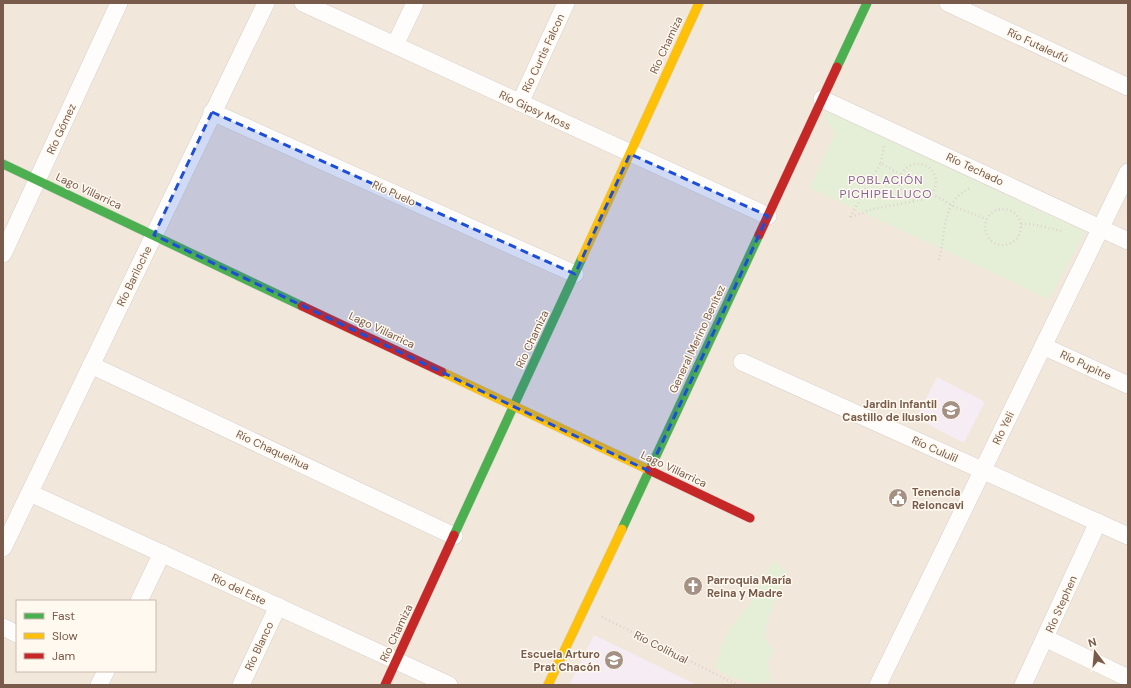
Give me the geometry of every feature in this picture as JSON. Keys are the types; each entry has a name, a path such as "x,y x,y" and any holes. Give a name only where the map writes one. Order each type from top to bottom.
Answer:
{"street":[{"name":"Río Gómez","path":"3,254 119,3"},
{"name":"Río Bariloche","path":"3,548 212,112 266,3"},
{"name":"Río Gipsy Moss","path":"303,3 768,216"},
{"path":"395,45 415,3"},
{"name":"Río Curtis Falcon","path":"520,103 566,3"},
{"name":"Río Chamiza","path":"385,685 699,3"},
{"name":"General Merino Benítez","path":"548,685 867,3"},
{"name":"Río Futaleufú","path":"948,3 1128,87"},
{"name":"Río Techado","path":"822,98 1128,241"},
{"name":"Río Puelo","path":"212,112 575,274"},
{"name":"Lago Villarrica","path":"3,164 750,518"},
{"name":"Río Yeli","path":"878,685 1128,172"},
{"name":"Río Pupitre","path":"1043,346 1128,386"},
{"name":"Río Cululil","path":"742,362 1128,536"},
{"name":"Río Chaqueihua","path":"91,365 454,536"},
{"name":"Río del Este","path":"30,493 449,685"},
{"name":"Río Stephen","path":"1023,685 1098,522"},
{"path":"139,600 162,554"},
{"name":"Río Blanco","path":"241,685 278,606"},
{"path":"3,627 16,634"},
{"path":"1045,638 1128,678"}],"path":[{"path":"901,175 881,163 850,218 873,209 919,201 923,200 932,194 936,185 936,180 932,170 918,164 904,170 899,184 903,193 910,199 919,201"},
{"path":"939,260 947,219 954,201 973,186 984,174"},
{"path":"932,194 952,205 986,219"},
{"path":"1003,209 1008,210 1017,215 1020,219 1020,234 1017,239 1009,244 999,245 991,241 986,233 986,219 993,212 1003,209"},
{"name":"Río Colihual","path":"584,608 738,685"}],"highlighted area":[{"path":"212,112 575,274 630,154 768,216 649,471 154,235"}],"shaded area":[{"path":"3,3 1128,3 1128,685 3,685"},
{"name":"Jardin Infantil Castillo de ilusion","path":"937,377 985,402 964,443 916,418"},
{"name":"Escuela Arturo Prat Chacón","path":"594,635 697,685 569,685"}],"green space":[{"path":"827,111 1085,232 1049,299 810,188 835,133 824,117"},
{"path":"774,561 787,571 768,619 764,637 774,651 767,661 771,681 752,684 731,677 715,668 728,632 752,601"}],"traffic: fast":[{"path":"837,67 867,3"},
{"path":"3,164 302,306"},
{"path":"622,529 759,235"},
{"path":"454,535 582,258"}],"traffic: slow":[{"path":"582,258 699,3"},
{"path":"442,372 649,470"},
{"path":"548,685 622,529"}],"traffic: jam":[{"path":"759,235 837,67"},
{"path":"302,306 442,372"},
{"path":"649,470 750,518"},
{"path":"385,685 454,535"}],"place":[{"name":"Jardin Infantil Castillo de ilusion","path":"951,410"},
{"name":"Tenencia Reloncavi","path":"898,498"},
{"name":"Parroquia María Reina y Madre","path":"693,586"},
{"name":"Escuela Arturo Prat Chacón","path":"614,660"}],"district":[{"name":"POBLACIÓN PICHIPELLUCO","path":"886,187"}]}
